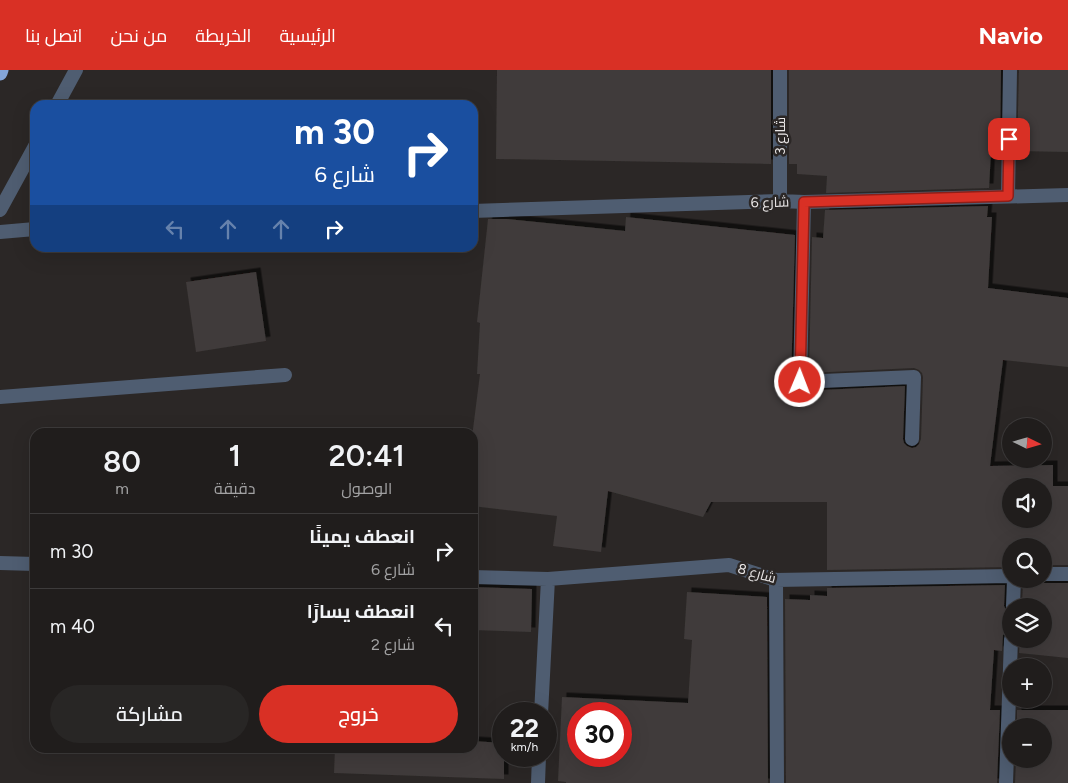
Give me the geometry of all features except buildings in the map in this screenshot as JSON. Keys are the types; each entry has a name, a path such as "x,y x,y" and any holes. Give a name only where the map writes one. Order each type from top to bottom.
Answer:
{"street":[{"path":"60,100 76,70"},
{"name":"شارع 3","path":"780,70 780,202"},
{"path":"1008,196 1010,70"},
{"path":"0,210 30,155"},
{"name":"شارع 6","path":"478,211 1068,195"},
{"path":"804,202 800,382 914,377 912,439"},
{"path":"0,232 30,229"},
{"path":"0,398 285,375"},
{"path":"0,563 30,564"},
{"name":"شارع 8","path":"478,577 548,579 729,565 776,580 1002,578"},
{"path":"1052,574 1068,574"},
{"path":"542,702 548,579"},
{"path":"776,580 777,783"},
{"path":"1006,783 1011,648"},
{"path":"538,783 539,767"}],"route":[{"path":"800,382 804,202 1008,196 1009,139"}]}
